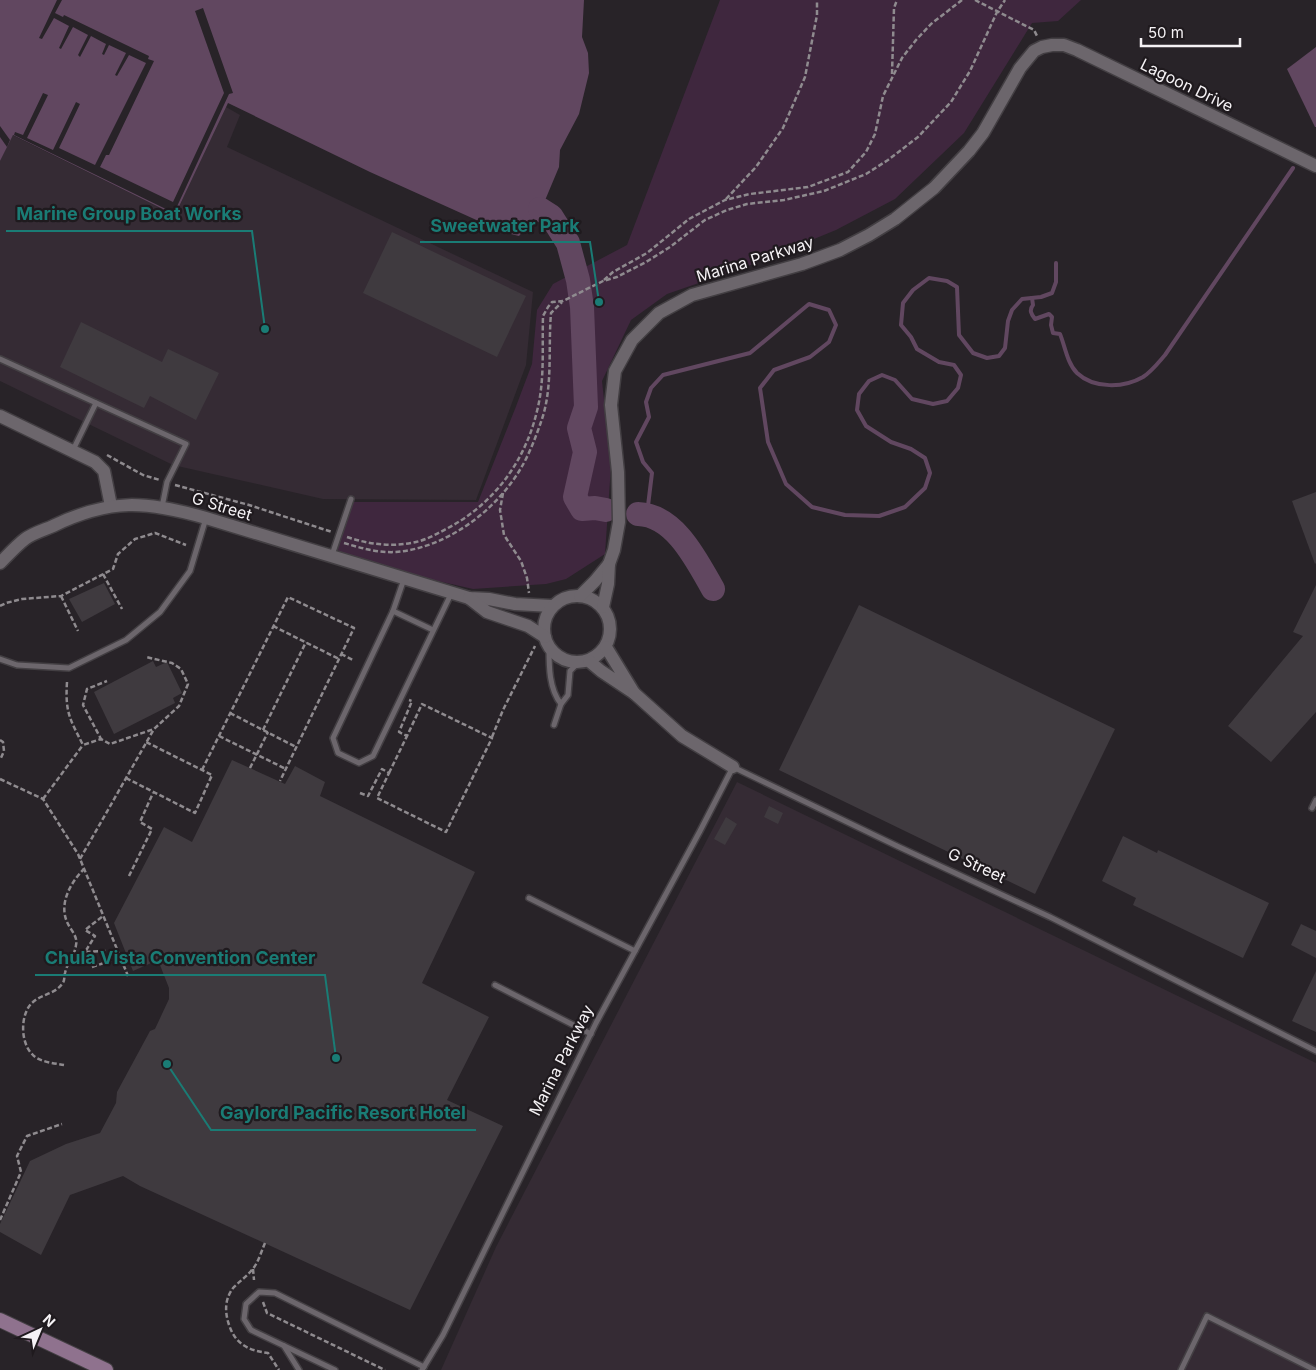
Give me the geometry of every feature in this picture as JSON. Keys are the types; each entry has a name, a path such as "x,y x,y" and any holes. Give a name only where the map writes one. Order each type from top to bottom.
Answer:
{"main road":[{"path":"0,1320 106,1370"}],"street":[{"name":"Lagoon Drive","path":"1042,46 1064,45 1078,50 1316,166"},
{"name":"Marina Parkway","path":"603,607 608,584 609,564 614,550 619,522 618,472 611,405 616,371 632,340 659,314 692,295 802,264 847,246 895,219 934,188 969,150 995,114 1027,58 1042,46"},
{"path":"0,416 95,462 104,471 111,506"},
{"name":"G Street","path":"0,563 26,539 71,517 99,508 139,504 179,510 469,598 489,599 515,604 552,606"},
{"name":"Marina Parkway","path":"580,596 609,564"},
{"path":"580,596 593,599 603,607 608,615 611,626 610,637 606,647 598,655 583,662 567,661 557,656 543,644 545,621 552,606 561,599 580,596"},
{"name":"G Street","path":"469,598 487,612 528,626 543,644"},
{"name":"G Street","path":"606,647 634,693"},
{"name":"G Street","path":"583,662 601,671 634,693 682,736 733,767"}],"lane":[{"path":"0,359 186,444 167,482 162,508"},
{"path":"73,450 96,403"},
{"path":"331,556 351,499"},
{"path":"0,659 17,665 69,668 126,640 160,612 190,571 206,518"},
{"path":"404,578 393,611 334,738 338,754 359,763 373,756 451,593"},
{"path":"393,611 434,630"},
{"path":"543,644 549,661 554,696 561,704"},
{"path":"554,725 561,704 568,695 570,670 583,662"},
{"name":"Marina Parkway","path":"423,1369 444,1334 591,1034 733,767"},
{"name":"G Street","path":"733,767 1058,921 1316,1051"},
{"path":"1312,808 1316,800"},
{"path":"529,898 635,951"},
{"path":"495,985 591,1034"},
{"path":"335,1370 250,1330 244,1319 246,1304 259,1292 275,1294 423,1369"},
{"path":"1181,1370 1207,1316 1315,1370"},
{"path":"284,1345 299,1370"}],"path":[{"path":"725,200 756,167 783,128 806,77 817,0"},
{"path":"892,76 894,8 898,0"},
{"path":"603,281 613,272 647,253 689,219 725,200 750,194 808,187 848,172 866,152 875,134 883,96 902,58 930,24 962,0"},
{"path":"975,0 1034,30 1042,46"},
{"path":"337,540 366,550 381,552 422,548 454,533 489,508 522,468 542,419 548,394 551,313 563,301 646,262 705,220 727,210 747,204 784,200 824,191 866,174 888,160 918,137 951,102 970,71 997,12 1005,0"},
{"path":"339,534 366,543 381,545 412,543 426,539 453,525 480,508 495,493 516,464 532,430 542,386 544,316 552,302 563,301"},
{"path":"504,492 500,510 504,535 521,562 527,578 529,597"},
{"path":"0,606 6,602 22,599 61,596 113,569 118,554 135,539 155,533 186,545"},
{"path":"103,574 122,609"},
{"path":"61,596 78,631"},
{"path":"202,770 288,597 354,628 280,781"},
{"path":"273,626 339,659"},
{"path":"263,730 306,642"},
{"path":"492,738 422,704 376,798 446,832 492,738 503,710 543,644"},
{"path":"341,654 353,660"},
{"path":"80,859 154,728 179,706 188,684 181,669 172,663 146,657"},
{"path":"107,681 87,689 83,705 101,739 110,744 154,728"},
{"path":"67,682 66,700 68,717 83,746"},
{"path":"407,736 399,732 412,701"},
{"path":"230,713 296,747"},
{"path":"250,768 268,732"},
{"path":"219,736 286,769"},
{"path":"43,799 83,746 101,739"},
{"path":"0,740 3,742 4,751 0,760"},
{"path":"126,778 195,814 212,775 146,742"},
{"path":"360,793 368,796 382,769 389,773"},
{"path":"0,779 43,799 80,859 128,976"},
{"path":"129,876 152,829 140,822 153,793"},
{"path":"64,1065 42,1061 32,1055 24,1042 25,1014 32,1002 57,990 64,982 65,973 77,944 74,934 66,922 65,903 68,889 84,869"},
{"path":"103,916 85,930 95,936 86,952 105,951 118,954"},
{"path":"92,967 110,961 118,954"},
{"path":"0,1220 21,1172 17,1156 27,1136 62,1124"},
{"path":"253,1269 254,1280"},
{"path":"261,1297 267,1313 385,1370"}],"shaded area":[{"path":"0,0 584,0 582,37 588,53 589,73 579,114 560,150 559,167 546,198 537,214 519,236 503,232 370,172 228,103 175,215 13,135 0,161"},
{"path":"720,0 1081,0 1058,21 1032,23 964,133 895,199 836,230 748,266 667,294 631,320 602,381 611,466 605,554 566,579 546,584 473,589 394,571 340,553 336,547 352,502 478,502 532,364 537,310 553,284 627,245"},
{"path":"1316,47 1316,127 1315,127 1287,69"},
{"path":"226,107 240,115 227,147 533,292 526,365 476,500 323,499 173,465 0,381 0,161 12,135 175,215"},
{"path":"737,782 1316,1063 1316,1370 441,1370 496,1247"}],"pier":[{"path":"57,0 62,0 55,13 63,17 64,15 149,56 148,59 154,61 109,155 106,155 100,167 173,202 224,93 195,11 203,8 233,93 229,94 174,213 14,135 15,132 23,135 43,93 48,95 27,138 53,150 76,102 80,104 59,148 95,165 146,63 129,55 117,76 115,75 126,53 109,45 104,55 102,54 106,44 91,36 80,57 78,55 88,35 73,27 61,49 59,48 69,26 54,18 42,39 39,38"},
{"path":"0,126 10,140 7,147 0,137"}],"building":[{"path":"392,232 526,296 497,357 363,293"},
{"path":"81,322 162,362 168,349 219,373 196,420 150,396 144,408 60,367"},
{"path":"1316,492 1316,563 1315,564 1292,501"},
{"path":"104,583 115,604 82,622 69,599"},
{"path":"1316,585 1316,712 1271,762 1228,726 1303,636 1293,632"},
{"path":"859,605 1115,729 1035,894 779,770"},
{"path":"153,661 156,667 167,662 182,693 173,698 175,703 114,734 94,692"},
{"path":"232,760 285,784 295,766 325,782 320,796 475,872 422,983 489,1017 447,1100 503,1126 410,1310 140,1186 123,1176 70,1195 41,1255 0,1232 0,1224 30,1161 66,1144 100,1133 116,1103 117,1092 150,1031 155,1029 169,999 169,988 158,960 133,971 114,923 164,827 192,842"},
{"path":"769,806 783,813 778,824 764,817"},
{"path":"726,817 737,824 725,845 714,839"},
{"path":"1123,836 1157,853 1158,850 1269,903 1243,958 1133,905 1136,898 1102,881"},
{"path":"1301,924 1316,931 1316,958 1291,945"},
{"path":"1316,971 1316,1032 1292,1021"}],"waterway":[{"path":"1032,298 1032,315 1035,319 1049,314 1052,317 1053,333 1060,334 1071,364 1077,373 1092,382 1100,384 1118,385 1135,381 1152,370 1165,355 1293,168"},
{"path":"540,209 551,216 568,243 578,280 582,307 586,407 579,428 585,452 575,497 582,509 595,508 606,510"},
{"path":"647,514 652,473 643,462 636,442 649,417 646,402 651,388 663,375 750,353 809,304 829,310 836,325 829,342 810,357 774,370 760,388 768,442 786,484 812,507 845,515 879,516 905,507 925,488 930,473 925,458 911,449 891,442 866,426 857,410 859,394 869,381 882,375 895,380 912,399 933,404 947,401 958,388 961,375 954,365 939,362 917,349 911,337 901,325 903,303 913,290 929,278 947,281 957,287 959,335 973,353 987,358 999,356 1005,348 1008,321 1012,310 1022,299 1041,297 1052,293 1056,282 1056,263"},
{"path":"638,514 651,516 663,522 674,531 692,553 713,589"}],"place":[{"name":"Sweetwater Park","path":"599,302"},
{"name":"Marine Group Boat Works","path":"265,329"},
{"name":"Chula Vista Convention Center","path":"336,1058"},
{"name":"Gaylord Pacific Resort Hotel","path":"167,1064"}]}
